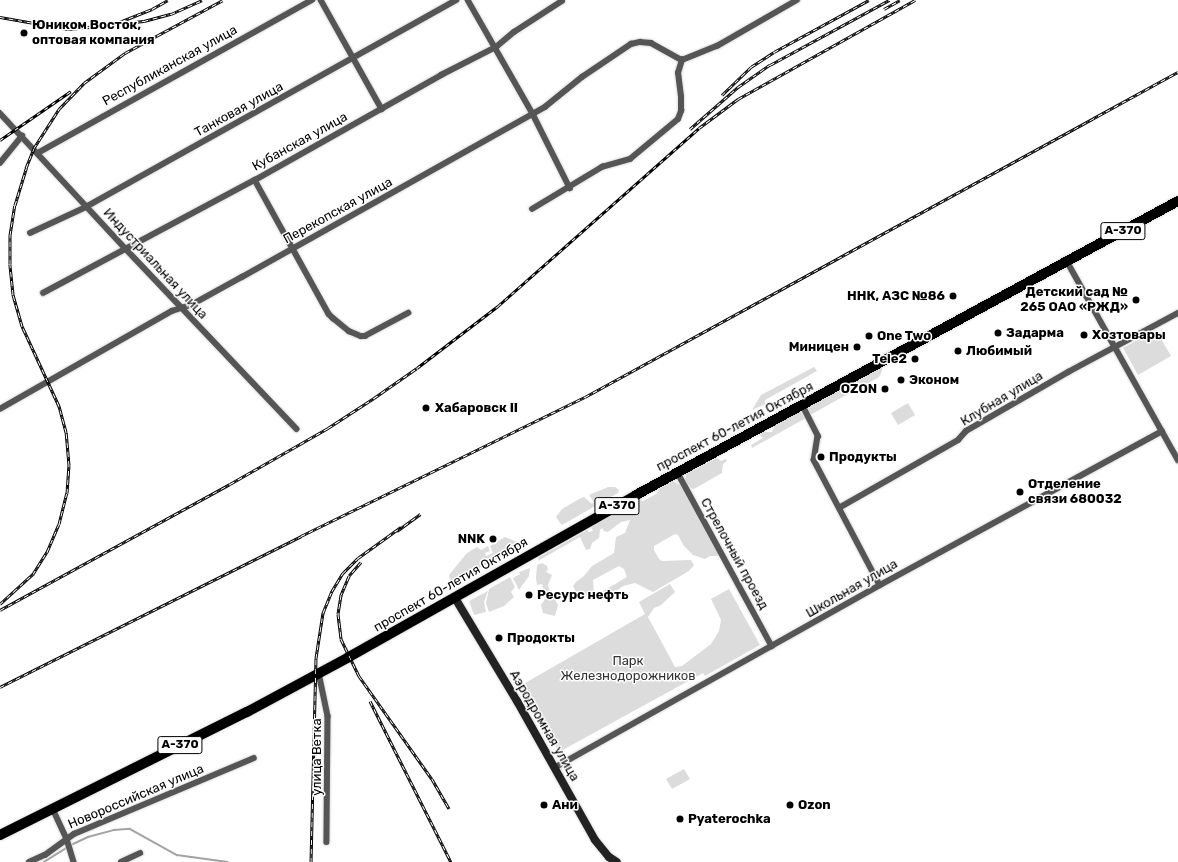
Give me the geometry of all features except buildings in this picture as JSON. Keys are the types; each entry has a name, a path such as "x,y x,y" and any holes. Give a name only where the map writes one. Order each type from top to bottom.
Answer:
{"highway":[{"name":"проспект 60-летия Октября","path":"0,835 247,712 678,473 1178,201"},
{"name":"проспект 60-летия Октября","path":"0,828 289,686 305,680"}],"street":[{"name":"Республиканская улица","path":"38,153 312,0"},
{"path":"321,0 382,109"},
{"name":"Танковая улица","path":"30,233 86,207 456,0"},
{"path":"468,0 533,114 570,188"},
{"path":"532,209 570,188 602,167 630,159 678,119 681,111 681,97 678,73 682,60 717,46 797,0"},
{"name":"Кубанская улица","path":"43,294 255,180 441,75 496,47 514,32 562,1"},
{"name":"Перекопская улица","path":"0,409 180,308 191,305 293,249 533,114 545,107 587,73 636,42 651,43 682,60"},
{"name":"Индустриальная улица","path":"0,113 180,308 297,429"},
{"path":"0,163 22,136"},
{"path":"255,180 329,314 349,331 361,336 369,335 408,313"},
{"path":"1067,261 1178,460"},
{"name":"Клубная улица","path":"839,508 958,440 966,431 1068,372 1178,313"},
{"path":"802,406 818,436 814,460 880,585"},
{"name":"Школьная улица","path":"554,768 880,585 1162,431"},
{"name":"Стрелочный проезд","path":"678,473 772,646"},
{"name":"Аэродромная улица","path":"454,598 517,701 595,840 609,857 616,862"},
{"name":"улица Ветка","path":"319,673 328,716 327,842"},
{"name":"Новороссийская улица","path":"29,862 45,855 67,840 100,822 254,758"},
{"path":"53,809 67,840 74,862"},
{"path":"121,862 140,853"}],"green space":[{"path":"1156,330 1171,356 1138,375 1123,348"},
{"path":"814,367 817,371 765,400 765,404 752,410 761,395"},
{"path":"880,367 882,368 882,371 879,377 810,415 808,409 818,402 852,382 857,382"},
{"path":"908,403 915,415 898,425 891,413"},
{"path":"800,411 806,418 752,448 751,445 763,438 760,435 762,432 772,432 775,425"},
{"path":"717,458 721,461 726,459 727,461 723,464 722,473 694,489 690,488 685,480 686,474"},
{"path":"673,481 682,486 719,554 717,556 710,556 705,559 693,555 684,546 678,535 675,534 654,546 654,550 659,559 662,561 691,560 694,565 689,571 653,592 635,583 623,586 612,594 604,596 603,591 627,577 624,569 619,566 593,580 594,594 592,596 577,594 573,586 592,566 614,553 616,537 625,533 630,520 621,522 608,532 604,531 602,528 600,530 599,538 592,543 590,549 586,550 580,537 538,561 539,557 587,530 589,532 593,531 591,527 640,500 643,501 656,494 659,489"},
{"path":"608,487 615,487 619,490 618,493 562,525 556,517 562,509 581,498 584,497 592,504 594,502 589,495"},
{"path":"505,537 520,543 530,542 450,583 449,575 467,553 477,547 481,550 488,546 490,551 485,553 486,556 493,553 490,546"},
{"path":"542,563 547,566 548,569 546,572 552,575 548,585 558,605 555,616 543,613 541,605 545,599 542,584 537,585 536,578 537,565"},
{"path":"530,568 529,576 519,590 513,578 520,574 519,572"},
{"path":"510,577 515,587 511,592 514,597 504,606 489,612 486,603 489,589"},
{"name":"Парк Железнодорожников","path":"670,584 675,592 661,605 654,608 648,617 675,667 682,666 711,644 719,631 721,620 711,599 729,589 760,645 705,676 703,673 559,752 520,686 645,614 639,602"},
{"path":"488,591 484,602 486,612 474,615 469,601"},
{"path":"684,769 690,779 672,789 666,779"}],"waterway":[{"path":"71,845 88,837 114,830 130,829 177,855 228,862"},
{"path":"44,862 68,847"}],"railway":[{"path":"0,17 68,29 112,25 152,9 168,0"},
{"path":"124,23 144,21 171,14 202,0"},
{"path":"0,604 33,574 47,552 59,524 67,493 69,465 66,432 59,406 22,326 13,294 10,264 10,235 15,205 26,168 34,148 59,109 84,83 125,53 223,0"},
{"path":"722,95 751,67 774,52 869,0"},
{"path":"690,129 738,87 770,65 889,0"},
{"path":"884,9 900,0"},
{"path":"0,610 230,484 328,428 374,398 417,368 498,306 699,128 738,99 915,0"},
{"path":"0,687 301,536 585,397 1178,72"},
{"path":"0,140 71,91"},
{"path":"397,531 420,514"},
{"path":"311,862 316,658 323,613 332,591 343,573 358,558 401,527"},
{"path":"361,562 349,576 341,595 338,614 341,639 359,676 432,779 449,808"},
{"path":"370,701 451,862"}],"place":[{"name":"Юником Восток, оптовая компания","path":"24,33"},
{"name":"ННК, АЗС №86","path":"953,296"},
{"name":"Детский сад № 265 ОАО «РЖД»","path":"1136,300"},
{"name":"Задарма","path":"998,333"},
{"name":"Хозтовары","path":"1084,335"},
{"name":"One Two","path":"869,336"},
{"name":"Миницен","path":"857,347"},
{"name":"Любимый","path":"958,351"},
{"name":"Tele2","path":"915,359"},
{"name":"Эконом","path":"901,380"},
{"name":"OZON","path":"885,389"},
{"name":"Хабаровск II","path":"426,408"},
{"name":"Продукты","path":"821,457"},
{"name":"Отделение связи 680032","path":"1020,492"},
{"name":"NNK","path":"493,539"},
{"name":"Ресурс нефть","path":"529,595"},
{"name":"Продокты","path":"499,638"},
{"name":"Ани","path":"544,805"},
{"name":"Ozon","path":"790,805"},
{"name":"Pyaterochka","path":"680,819"}]}
